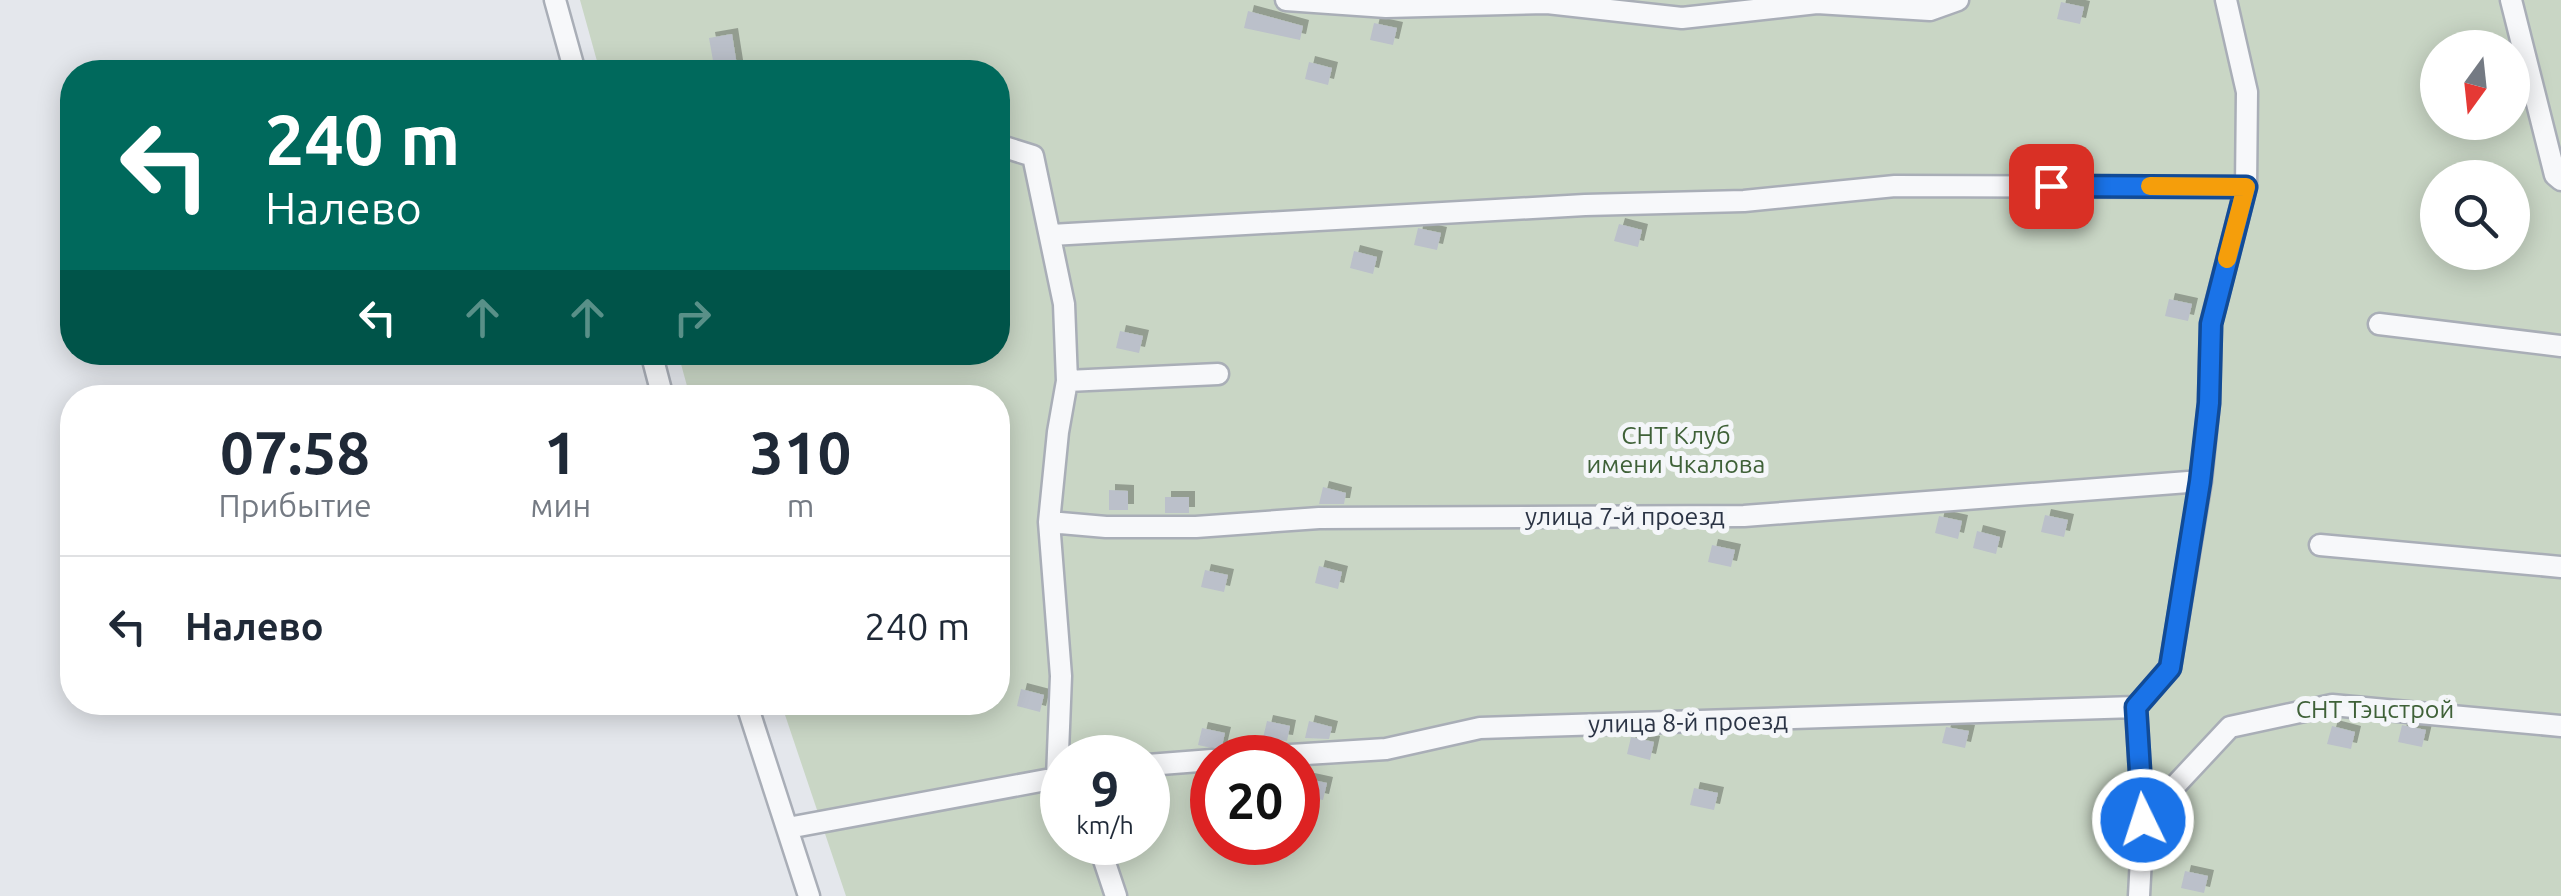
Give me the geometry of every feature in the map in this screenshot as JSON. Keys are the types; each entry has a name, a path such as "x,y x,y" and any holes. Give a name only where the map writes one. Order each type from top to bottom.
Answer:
{"street":[{"path":"555,0 572,60"},
{"path":"1286,0 1386,7 1547,2 1682,18 1817,3 1930,10 1958,0"},
{"path":"2139,896 2143,820 2136,707 2170,668 2200,482 2209,403 2211,324 2246,187 2247,92 2226,0"},
{"path":"2511,0 2555,174 2561,180"},
{"path":"1010,149 1033,156 1064,304 1067,380 1050,522 1061,676 1060,735"},
{"path":"1051,234 1585,205 1744,202 1895,186 2246,187"},
{"path":"2378,324 2561,346"},
{"path":"1067,380 1218,374"},
{"name":"улица 7-й проезд","path":"1050,522 1106,528 1318,518 1744,516 2200,482"},
{"path":"2320,545 2561,567"},
{"path":"2143,820 2230,727 2332,705 2561,726"},
{"name":"улица 8-й проезд","path":"1320,753 1386,749 1480,728 2136,707"},
{"path":"750,715 809,896"},
{"path":"788,828 1040,782"},
{"path":"1106,865 1116,896"}],"green space":[{"name":"СНТ Клуб имени Чкалова","path":"580,0 2561,0 2561,896 846,896 785,715 1010,715 1010,385 687,385 681,365 1010,365 1010,60 597,60"}],"building":[{"path":"2061,2 2084,7 2080,24 2057,19"},
{"path":"1248,11 1303,26 1300,40 1244,28"},
{"path":"1374,23 1397,28 1393,45 1370,40"},
{"path":"732,34 736,60 713,60 709,38"},
{"path":"1309,62 1332,68 1328,85 1305,79"},
{"path":"1619,224 1642,230 1638,247 1614,241"},
{"path":"1418,228 1441,233 1437,250 1414,245"},
{"path":"1354,251 1377,257 1373,274 1350,268"},
{"path":"2169,299 2192,304 2188,321 2165,316"},
{"path":"1120,331 1143,336 1139,353 1116,348"},
{"path":"1323,487 1346,493 1344,504 1319,504"},
{"path":"1109,490 1128,491 1128,510 1109,510"},
{"path":"1165,497 1189,497 1189,513 1165,513"},
{"path":"2045,515 2068,520 2064,537 2041,532"},
{"path":"1939,516 1962,521 1958,539 1935,533"},
{"path":"1977,531 2000,537 1996,554 1973,548"},
{"path":"1712,545 1735,550 1731,567 1708,562"},
{"path":"1319,566 1342,572 1338,589 1315,583"},
{"path":"1205,570 1228,575 1224,592 1201,587"},
{"path":"1021,689 1044,695 1040,712 1017,706"},
{"path":"1267,721 1290,726 1288,735 1264,735"},
{"path":"1309,721 1332,727 1329,739 1306,735"},
{"path":"2402,725 2426,730 2422,747 2398,742"},
{"path":"2332,726 2355,732 2351,749 2327,744"},
{"path":"1946,727 1969,731 1965,748 1942,743"},
{"path":"1202,728 1225,733 1225,735 1200,735"},
{"path":"1631,737 1654,742 1650,760 1627,754"},
{"path":"1320,781 1327,783 1323,800 1320,799"},
{"path":"1694,788 1718,793 1714,810 1690,805"},
{"path":"2185,871 2208,876 2204,893 2181,888"}],"slow traffic":[{"path":"2150,186 2246,187 2227,259"}],"route":[{"path":"2051,186 2246,187 2211,324 2209,403 2200,482 2170,668 2136,707 2143,820"}],"park label":[{"name":"СНТ Тэцстрой","path":"2375,709"}]}
